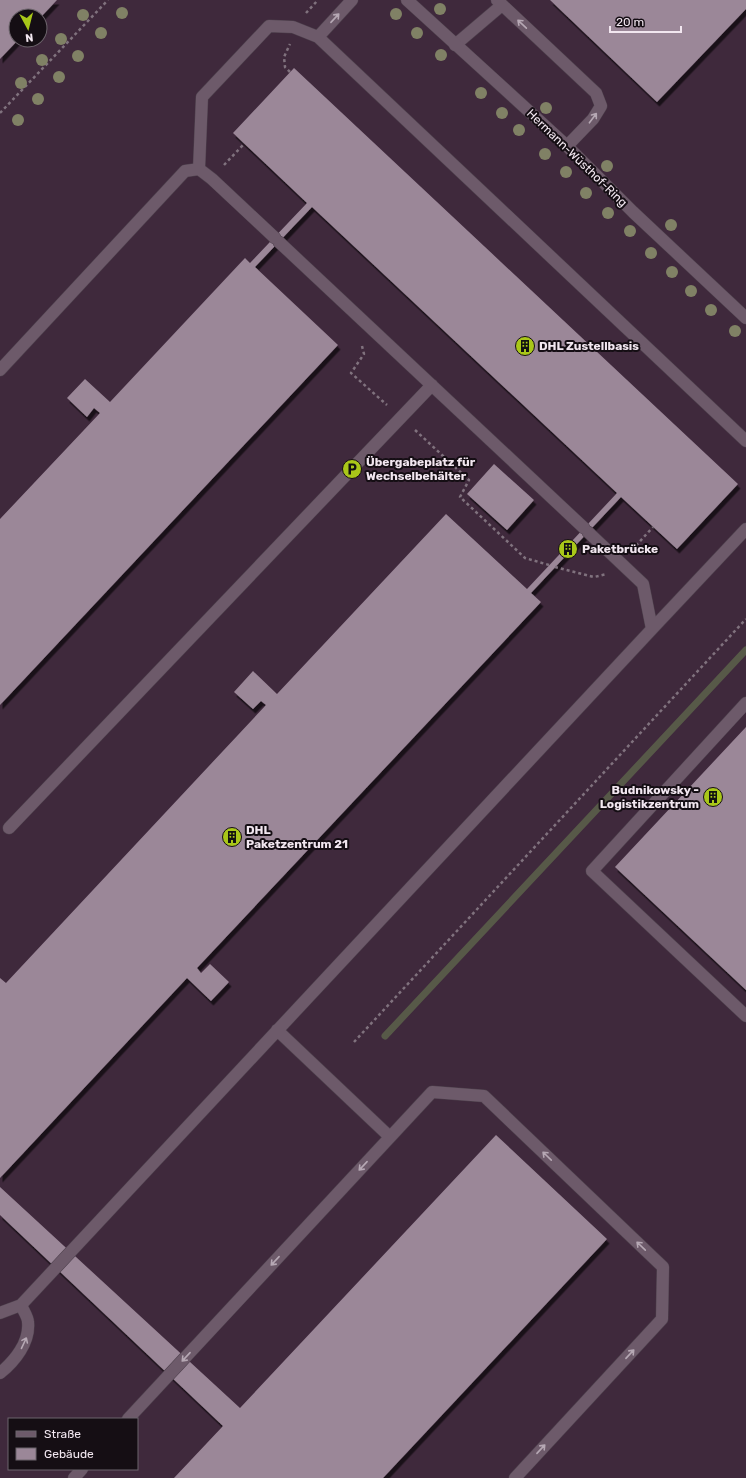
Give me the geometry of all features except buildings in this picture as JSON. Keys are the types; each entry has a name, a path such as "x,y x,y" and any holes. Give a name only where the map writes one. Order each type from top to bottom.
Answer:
{"street":[{"path":"318,37 352,0"},
{"name":"Hermann-Wüsthof-Ring","path":"407,0 567,146 633,212 746,318"},
{"path":"455,45 499,2 596,93 601,106 593,119 567,146"},
{"path":"199,169 202,97 269,26 292,27 318,37 746,441"},
{"path":"0,370 185,171 199,169 212,179 643,584 652,629"},
{"path":"9,828 432,385"},
{"path":"0,1313 21,1305 746,529"},
{"path":"746,704 592,871 746,1016"},
{"path":"277,1030 390,1137"},
{"path":"129,1418 432,1092 484,1096 664,1267 662,1319 515,1478"},
{"path":"0,1373 16,1358 26,1338 28,1321 21,1305"},
{"path":"74,1478 81,1470"}],"path":[{"path":"0,113 108,0"},
{"path":"362,344 364,354 351,373 469,480 460,497 525,558 549,565"},
{"path":"354,1042 746,619"}],"shaded area":[{"path":"0,0 746,0 746,1478 0,1478"}],"waterway":[{"path":"385,1036 746,650"}],"place":[{"name":"DHL Zustellbasis","path":"525,346"},
{"name":"Übergabeplatz für Wechselbehälter","path":"352,469"},
{"name":"Paketbrücke","path":"568,549"},
{"name":"Budnikowsky - Logistikzentrum","path":"713,797"},
{"name":"DHL Paketzentrum 21","path":"232,837"}]}
